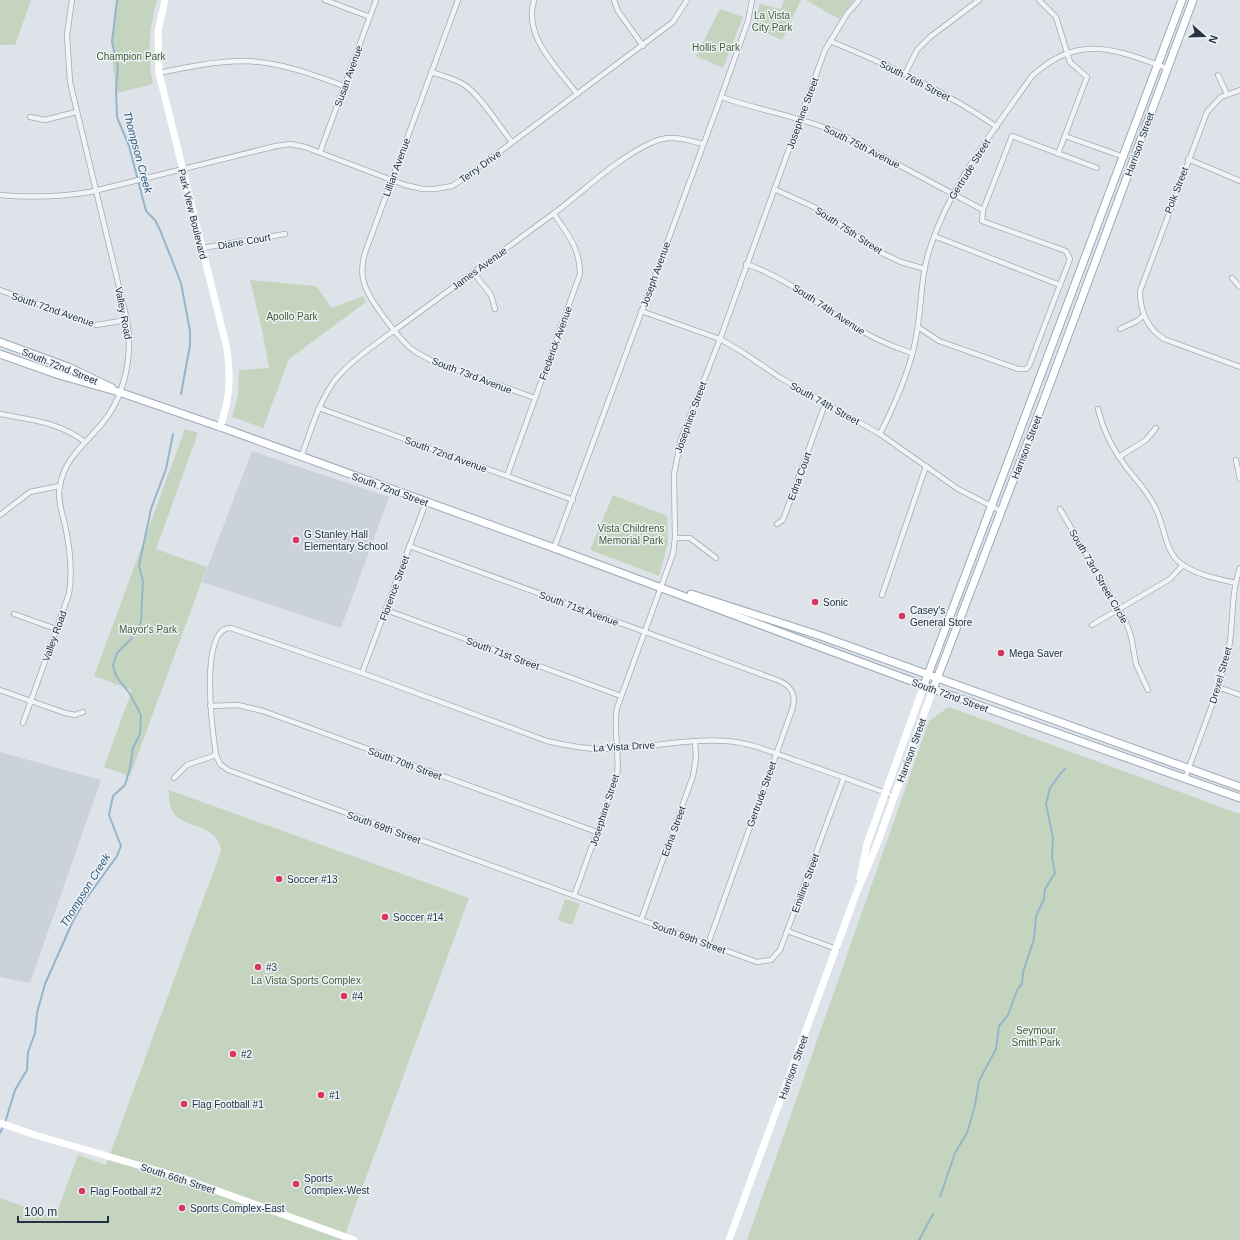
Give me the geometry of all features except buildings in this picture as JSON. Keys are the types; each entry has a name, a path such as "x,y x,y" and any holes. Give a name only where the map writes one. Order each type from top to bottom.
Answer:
{"main road":[{"name":"Park View Boulevard","path":"165,0 158,31 159,73 227,349 231,375 228,404 220,427"},
{"name":"Harrison Street","path":"856,894 867,844 928,675 1182,0"},
{"name":"Harrison Street","path":"729,1240 856,894 876,847 937,678 1193,0"},
{"name":"South 72nd Street","path":"0,342 99,380 119,392"},
{"name":"South 72nd Street","path":"0,354 59,376 119,392 220,427 661,587 924,686 1240,798"},
{"name":"South 72nd Street","path":"661,587 678,590 818,635 1240,787"},
{"name":"South 66th Street","path":"0,1123 180,1177 354,1240"}],"street":[{"name":"Valley Road","path":"23,723 69,594 72,563 59,486 67,464 74,453 106,420 119,392 129,360 129,334 127,320 76,112 67,57 67,35 72,0"},
{"path":"325,0 370,17"},
{"name":"Susan Avenue","path":"320,152 376,0"},
{"name":"Lillian Avenue","path":"395,330 369,295 364,283 362,266 366,250 458,0"},
{"path":"534,0 531,15 538,42 578,94"},
{"path":"614,0 618,11 643,46"},
{"name":"Terry Drive","path":"182,169 291,144 320,152 392,180 423,189 435,190 452,186 643,46 673,22 682,11 687,0"},
{"name":"Joseph Avenue","path":"554,548 721,97 748,21 752,0"},
{"name":"Josephine Street","path":"574,896 615,782 618,765 615,719 621,696 673,554 676,538 673,494 676,454 720,339 825,50 847,14 859,0"},
{"path":"905,74 917,50 930,36 978,0"},
{"path":"1039,0 1056,17 1070,62 1087,77 1058,154"},
{"name":"South 76th Street","path":"830,41 879,61 905,74 936,90 997,127"},
{"name":"Gertrude Street","path":"880,434 912,352 918,326 925,269 942,214 962,177 1032,76 1043,66 1066,52 1088,48 1117,50 1167,68"},
{"path":"159,73 195,66 244,61 292,68 344,86"},
{"path":"431,72 452,79 466,86 477,97 512,142"},
{"path":"1218,75 1228,94"},
{"name":"Polk Street","path":"1144,316 1140,299 1141,284 1207,112 1217,100 1240,90"},
{"name":"South 75th Avenue","path":"721,97 767,112 801,119 837,132 983,210"},
{"path":"30,117 45,120 76,112"},
{"path":"918,326 940,341 1018,369 1029,366 1070,259 1066,251 982,221 983,210 1012,136 1097,168"},
{"path":"1065,136 1124,157"},
{"name":"James Avenue","path":"301,457 319,408 326,394 347,368 395,330 554,214 626,158 651,142 667,138 680,138 703,144"},
{"path":"1188,159 1240,181"},
{"path":"0,195 30,198 59,197 95,191 182,169"},
{"name":"South 75th Street","path":"774,188 816,208 882,253 901,262 925,269"},
{"name":"Frederick Avenue","path":"507,476 580,274 580,260 577,250 554,214"},
{"name":"Diane Court","path":"202,248 285,234"},
{"path":"934,236 1060,285"},
{"name":"South 74th Avenue","path":"746,264 761,269 786,281 843,320 871,336 892,346 912,352"},
{"path":"474,272 491,295 495,310"},
{"path":"1232,278 1240,287"},
{"name":"South 72nd Avenue","path":"2,291 96,325 127,320"},
{"name":"South 74th Street","path":"641,311 720,339 744,353 779,378 880,434 958,490 1001,511"},
{"path":"1120,328 1138,321 1144,316 1151,329 1164,339 1240,367"},
{"name":"South 73rd Avenue","path":"395,330 409,346 434,362 535,398"},
{"name":"Edna Court","path":"777,524 783,520 825,404"},
{"name":"South 72nd Avenue","path":"319,408 573,500"},
{"path":"1098,409 1106,434 1120,457 1151,498 1162,521 1171,551 1178,561 1192,571 1236,583"},
{"path":"0,414 55,425 67,429 85,442"},
{"path":"1120,457 1146,440 1156,428"},
{"path":"1236,460 1240,479"},
{"path":"882,595 926,466"},
{"path":"0,506 2,513 30,492 59,486"},
{"name":"Florence Street","path":"362,673 426,502"},
{"name":"South 73rd Street Circle","path":"1060,509 1129,629 1136,664 1148,690"},
{"path":"676,538 690,538 716,558"},
{"name":"South 71st Avenue","path":"409,546 749,670"},
{"path":"1092,625 1170,579 1183,565"},
{"name":"Drexel Street","path":"1185,778 1218,687 1228,654 1236,583 1240,568"},
{"name":"South 71st Street","path":"386,610 621,696"},
{"path":"14,614 56,629"},
{"path":"1233,619 1240,620"},
{"name":"South 69th Street","path":"289,648 235,629 228,628 223,630 218,637 212,660 209,685 216,754 222,766 235,774 746,958"},
{"name":"La Vista Drive","path":"289,648 362,673 547,741 584,748 617,748 695,741 740,743 844,777 894,796"},
{"name":"Gertrude Street","path":"708,944 794,706 793,692 784,682 749,670"},
{"path":"1218,687 1240,695"},
{"path":"0,690 65,714 75,715 83,712"},
{"name":"South 70th Street","path":"210,706 232,704 257,709 597,832"},
{"name":"Edna Street","path":"641,920 693,776 696,758 695,741"},
{"path":"174,778 187,765 216,754"},
{"name":"Emiline Street","path":"746,958 762,962 771,960 780,950 844,777"},
{"path":"787,932 837,949"}],"shaded area":[{"name":"G Stanley Hall Elementary School","path":"252,451 389,497 341,628 202,582"},
{"path":"0,752 101,780 30,983 0,977"}],"green space":[{"path":"0,0 31,0 15,45 0,45"},
{"name":"Champion Park","path":"118,0 157,0 152,21 150,42 150,63 153,84 117,93 112,46 115,12"},
{"name":"La Vista City Park","path":"784,0 801,0 782,40 753,27 760,4 781,9"},
{"name":"La Vista City Park","path":"806,0 854,0 839,19"},
{"name":"Hollis Park","path":"720,9 743,17 723,68 696,56"},
{"name":"Apollo Park","path":"250,280 316,286 332,308 363,296 366,302 289,359 263,428 232,417 238,395 239,370 269,368"},
{"name":"Mayor's Park","path":"185,429 198,433 156,549 207,567 130,776 104,767 132,690 94,676"},
{"name":"Vista Childrens Memorial Park","path":"613,495 667,516 668,542 659,576 590,550"},
{"name":"Seymour Smith Park","path":"949,707 1240,814 1240,1240 747,1240 929,721"},
{"name":"La Vista Sports Complex","path":"169,790 469,898 343,1240 0,1240 0,1198 55,1217 78,1155 106,1165 221,851 216,838 213,835 206,830 177,817 172,811"},
{"path":"565,899 580,904 572,925 558,920"}],"waterway":[{"name":"Thompson Creek","path":"117,0 112,42 118,67 116,90 117,117 129,146 146,211 155,220 160,230 181,283 190,331 190,345 181,394"},
{"name":"Thompson Creek","path":"5,1123 15,1090 27,1070 28,1052 35,1033 37,1013 45,984 73,921 86,899 117,856 121,846 109,815 113,796 125,785 130,768 133,748 140,734 141,715 130,694 116,676 113,665 117,653 131,639 141,622 143,581 139,566 151,509 166,469 173,434"},
{"path":"940,1197 955,1153 967,1133 975,1105 979,1081 996,1049 999,1026 1008,1015 1017,990 1022,984 1023,972 1034,939 1036,916 1044,899 1045,889 1055,873 1052,857 1053,838 1046,804 1050,788 1065,769"},
{"name":"Thompson Creek","path":"0,1133 3,1127"},
{"path":"919,1240 933,1214"}],"place":[{"name":"G Stanley Hall Elementary School","path":"296,540"},
{"name":"Sonic","path":"815,602"},
{"name":"Casey's General Store","path":"902,616"},
{"name":"Mega Saver","path":"1001,653"},
{"name":"Soccer #13","path":"279,879"},
{"name":"Soccer #14","path":"385,917"},
{"name":"#3","path":"258,967"},
{"name":"#4","path":"344,996"},
{"name":"#2","path":"233,1054"},
{"name":"#1","path":"321,1095"},
{"name":"Flag Football #1","path":"184,1104"},
{"name":"Sports Complex-West","path":"296,1184"},
{"name":"Flag Football #2","path":"82,1191"},
{"name":"Sports Complex-East","path":"182,1208"}]}
